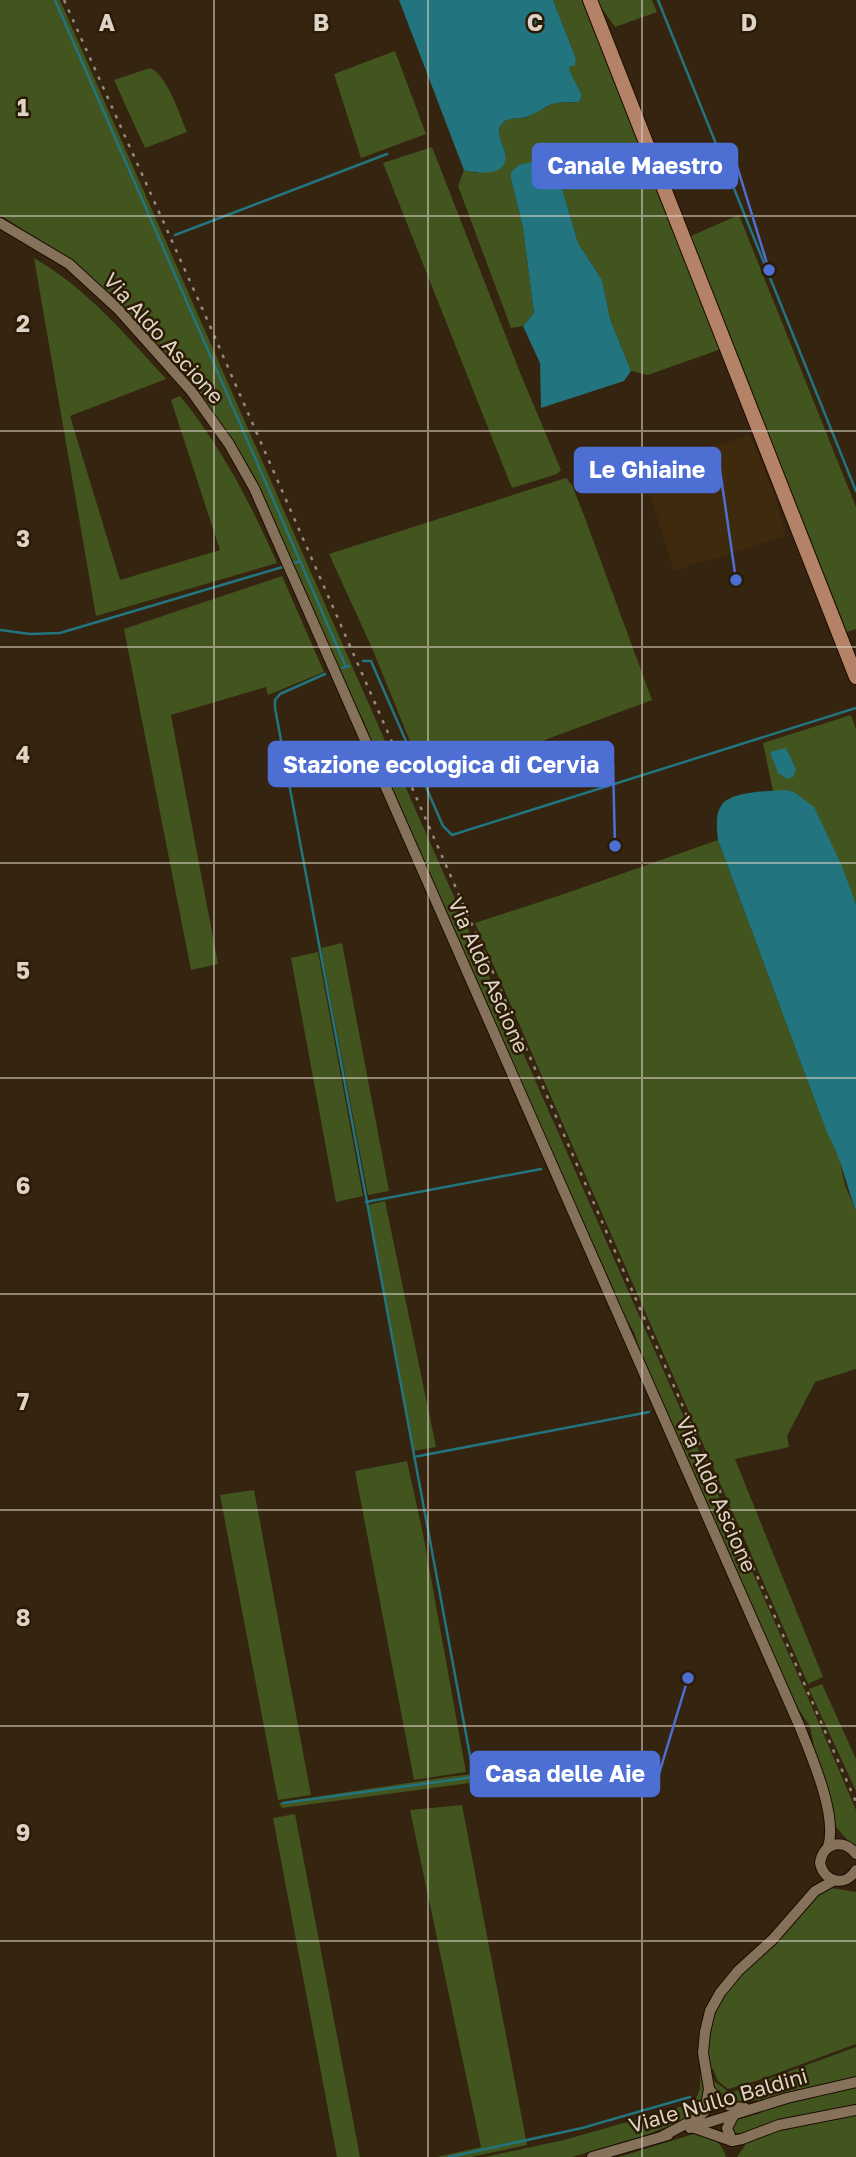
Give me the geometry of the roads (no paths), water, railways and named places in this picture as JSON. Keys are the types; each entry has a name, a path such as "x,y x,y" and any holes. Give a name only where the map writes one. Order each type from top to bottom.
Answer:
{"main road":[{"path":"590,0 856,677"}],"street":[{"name":"Via Aldo Ascione","path":"0,223 69,264 118,309 192,392 229,444 254,488 799,1726 815,1765 830,1822"},
{"path":"830,1822 845,1844 856,1854"},
{"path":"815,1891 821,1868 820,1858 828,1847 830,1822"},
{"path":"828,1847 845,1844"},
{"path":"821,1868 825,1876 856,1885"},
{"path":"663,2136 701,2115 708,2102 709,2089 703,2053 705,2032 710,2011 720,1993 738,1970 773,1939 815,1891 849,1878 856,1870"},
{"name":"Viale Nullo Baldini","path":"592,2157 751,2108 856,2082"},
{"path":"709,2089 718,2101 726,2106 751,2108"},
{"path":"692,2127 732,2141 779,2125 856,2110"},
{"path":"732,2141 727,2128 735,2113"}],"water":[{"path":"399,0 553,0 576,59 575,65 569,67 582,96 579,102 556,103 530,116 506,120 499,132 505,152 503,166 485,173 464,170"},
{"path":"532,162 551,166 557,171 578,243 602,280 610,319 631,371 624,381 541,408 540,363 523,326 534,313 523,228 511,179 511,172 519,165"},
{"path":"786,748 796,769 793,777 788,779 778,773 770,752"},
{"path":"786,790 794,792 814,807 841,864 856,904 856,1211 840,1161 827,1133 718,840 718,814 725,801 750,793"}],"waterway":[{"path":"55,0 300,561"},
{"path":"658,0 856,491"},
{"path":"175,235 387,154"},
{"path":"293,563 300,561 346,667"},
{"path":"0,630 30,634 60,633 286,566"},
{"path":"363,661 371,661 443,826 452,835 856,708"},
{"path":"342,668 349,666"},
{"path":"325,674 280,694 275,700 275,708 474,1777 642,1755"},
{"path":"366,1202 541,1169"},
{"path":"414,1457 649,1412"},
{"path":"283,1803 474,1777"},
{"path":"449,2157 582,2128 690,2097"}],"railway":[{"path":"64,0 206,317 856,1802"}],"place":[{"name":"Canale Maestro","path":"769,270"},
{"name":"Le Ghiaine","path":"736,580"},
{"name":"Stazione ecologica di Cervia","path":"615,846"},
{"name":"Casa delle Aie","path":"688,1678"}]}
